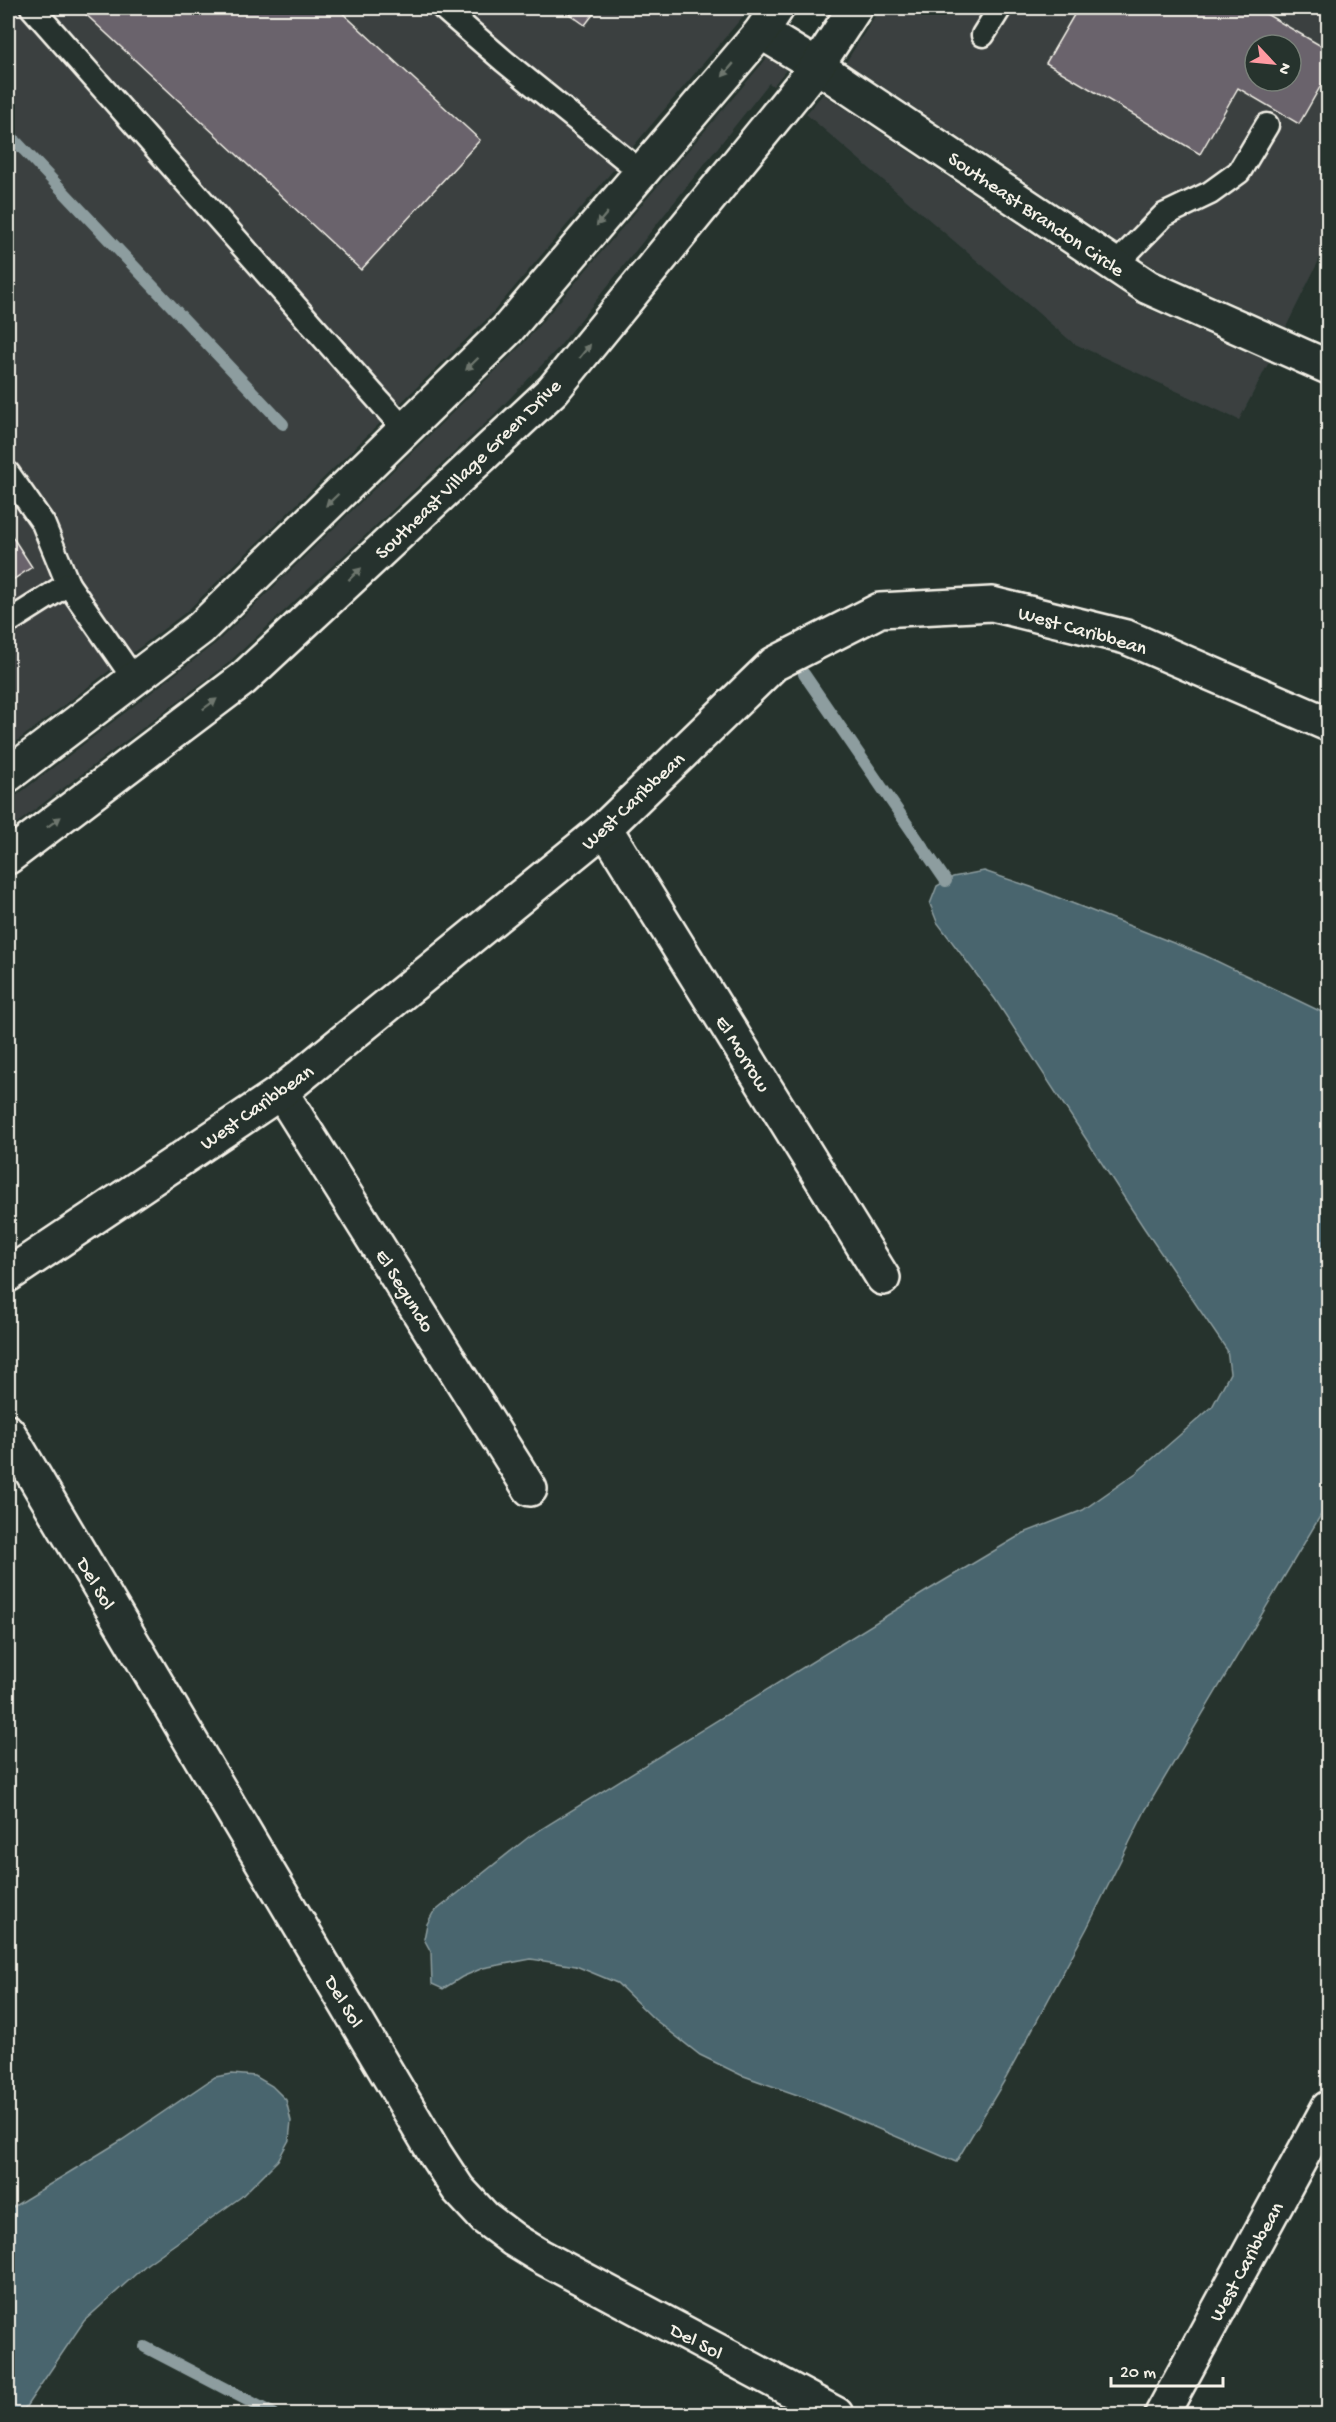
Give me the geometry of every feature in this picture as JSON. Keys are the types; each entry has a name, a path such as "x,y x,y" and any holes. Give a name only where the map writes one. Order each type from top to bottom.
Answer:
{"street":[{"name":"Southeast Village Green Drive","path":"8,857 243,679 553,390 817,66 855,8"},
{"path":"8,775 201,628 507,330 769,20"},
{"name":"Southeast Brandon Circle","path":"769,20 817,66 1148,287 1329,368"},
{"name":"West Caribbean","path":"8,1275 281,1092 605,828 774,664 880,610 992,604 1126,636 1329,724"},
{"name":"El Morrow","path":"605,828 883,1278"},
{"name":"El Segundo","path":"281,1092 530,1489"},
{"name":"Del Sol","path":"8,1432 435,2154 459,2189 485,2218 540,2256 836,2415"},
{"name":"West Caribbean","path":"1162,2415 1329,2108"}],"lane":[{"path":"32,8 404,429"},
{"path":"443,8 504,61 641,172"},
{"path":"983,35 1000,8"},
{"path":"1115,265 1164,215 1210,193 1239,172 1267,125"},
{"path":"8,473 43,523 68,584 134,679"},
{"path":"8,622 68,584"}],"shaded area":[{"path":"8,8 750,8 490,316 186,612 8,748"},
{"path":"880,8 1328,8 1328,242 1286,327 1158,270 846,62"},
{"path":"767,58 786,70 773,86 769,83 559,347 486,423 227,664 8,830 8,802 216,643 523,344"},
{"path":"823,94 1140,305 1269,362 1239,420 1073,343 806,114"}],"water":[{"path":"984,871 1031,887 1204,955 1328,1015 1328,1503 1146,1809 1087,1928 1006,2078 956,2162 806,2098 741,2075 700,2055 654,2019 617,1983 576,1966 531,1959 483,1968 443,1989 432,1984 431,1952 424,1939 427,1924 433,1913 530,1836 925,1592 1024,1533 1083,1510 1136,1473 1212,1407 1230,1373 1227,1350 1144,1228 995,999 937,922 930,904 937,886 953,877"},
{"path":"232,2074 255,2076 272,2086 286,2100 291,2121 289,2140 278,2160 241,2197 147,2264 84,2321 21,2414 8,2414 8,2210 122,2140 215,2077"}],"building":[{"path":"79,8 337,8 480,140 361,270"},
{"path":"561,8 598,8 585,25"},
{"path":"1078,8 1256,8 1299,33 1243,33 1243,91 1238,88 1200,154 1046,63"},
{"path":"1303,35 1328,50 1328,73 1299,124 1246,93 1303,93"},
{"path":"8,530 32,567 8,583"}],"waterway":[{"path":"8,133 283,424"},
{"path":"804,674 946,881"},
{"path":"145,2347 274,2414"}]}
